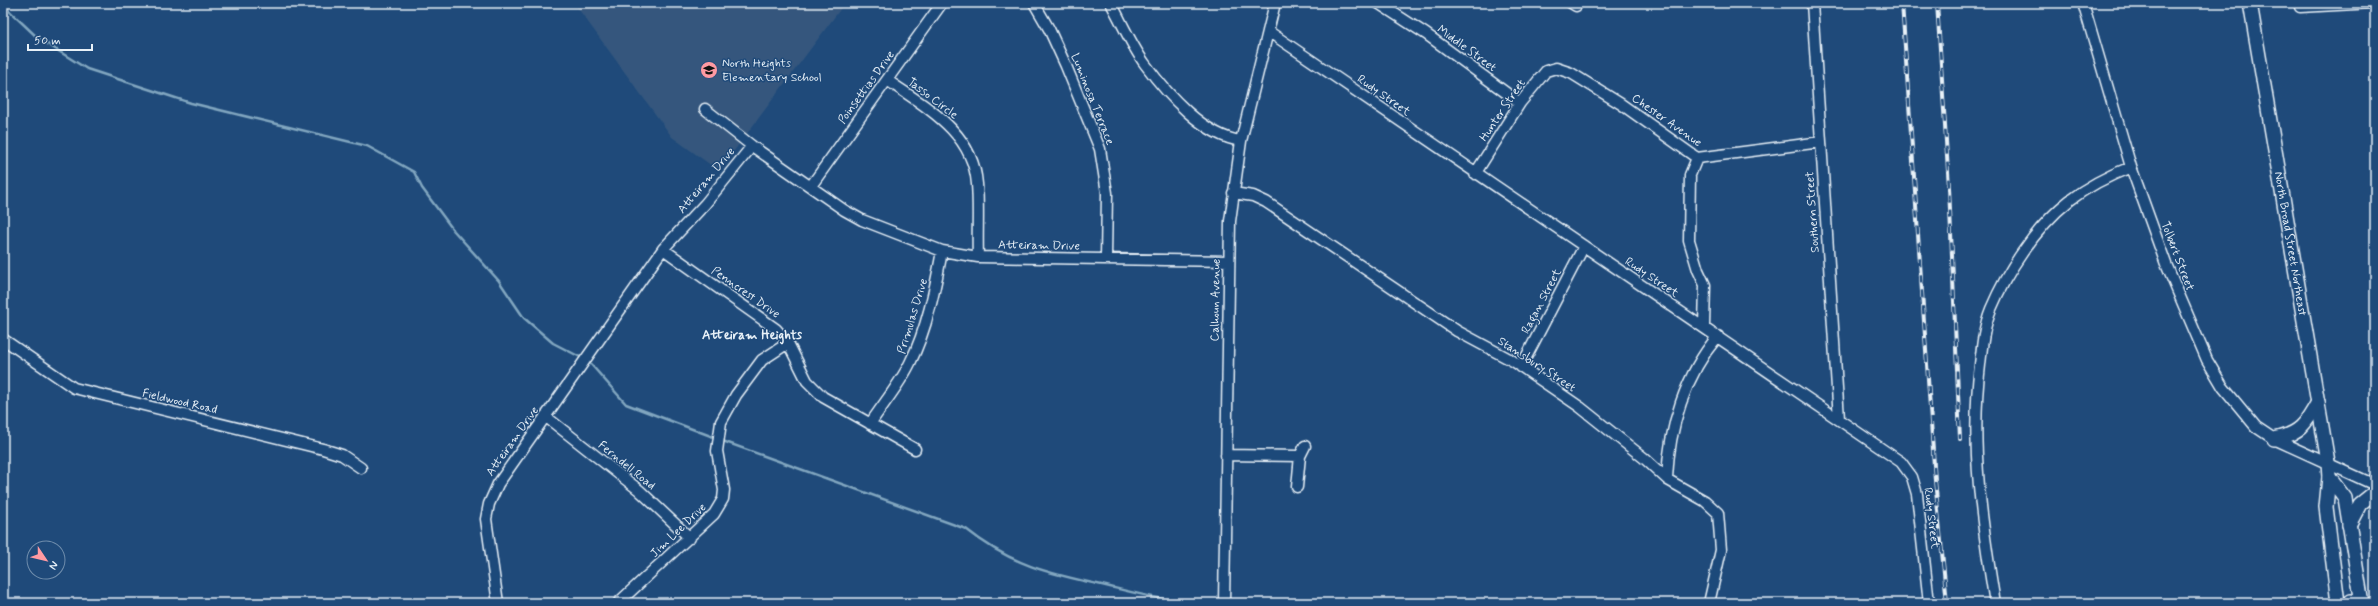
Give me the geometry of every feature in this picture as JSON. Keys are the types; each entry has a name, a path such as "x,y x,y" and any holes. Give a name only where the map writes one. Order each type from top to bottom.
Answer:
{"main road":[{"name":"North Broad Street Northeast","path":"2251,6 2261,74 2330,477"},
{"path":"2274,439 2289,436 2300,429 2318,402"},
{"path":"2330,477 2344,498 2362,603"},
{"path":"2330,477 2326,507 2338,603"},
{"path":"2349,525 2360,504 2375,492"},
{"path":"2350,603 2351,601 2358,603"}],"street":[{"name":"Poinsettias Drive","path":"811,186 942,3"},
{"name":"Luminosa Terrace","path":"1034,3 1049,29 1100,149 1106,193 1106,259"},
{"path":"1111,3 1145,64 1169,93 1200,123 1219,135 1241,141"},
{"name":"Middle Street","path":"1378,3 1426,34 1520,103"},
{"name":"Southern Street","path":"1812,3 1839,420"},
{"name":"Tolbert Street","path":"2083,3 2132,167 2166,264 2207,360 2223,387 2256,426 2274,439 2328,462 2375,485"},
{"path":"2300,7 2374,3"},
{"name":"Calhoun Avenue","path":"1224,603 1229,261 1233,193 1241,141 1268,31 1273,4"},
{"name":"Rudy Street","path":"1268,31 1475,174 1704,326 1901,462 1912,477 1917,494 1929,603"},
{"name":"Hunter Street","path":"1475,174 1520,103 1546,71 1556,68"},
{"name":"Chester Avenue","path":"1556,68 1571,73 1621,104 1697,158 1821,142"},
{"name":"Tasso Circle","path":"887,80 949,124 967,150 977,183 978,257"},
{"path":"705,110 752,146"},
{"name":"Atteiram Drive","path":"498,603 486,519 489,504 506,471 663,249 705,204 752,146 844,210 862,220 942,252 978,257 1229,261"},
{"path":"1697,158 1690,175 1689,240 1698,270 1705,285 1704,326"},
{"path":"1995,603 1979,481 1975,432 1976,395 1982,340 1990,309 2014,264 2033,236 2058,210 2078,192 2101,179 2132,167"},
{"name":"Stansbury Street","path":"1233,193 1253,196 1266,202 1457,331 1521,367 1580,407 1644,458 1666,478 1705,501 1718,513 1721,550 1709,603"},
{"name":"Ragan Street","path":"1521,367 1584,246"},
{"name":"Penncrest Drive","path":"663,249 767,321 788,343 807,380 823,397 915,449"},
{"name":"Primulas Drive","path":"870,424 910,364 917,348 936,283 942,252"},
{"path":"1666,478 1680,404 1705,351 1718,336"},
{"name":"Fieldwood Road","path":"3,339 74,388 323,449 342,455 361,468"},
{"name":"Jim Lee Drive","path":"618,603 710,521 723,499 724,490 717,451 720,422 736,395 762,360 788,343"},
{"name":"Ferndell Road","path":"545,416 639,490 690,538"},
{"path":"1297,487 1300,456 1305,446"},
{"path":"1226,455 1300,456"}],"shaded area":[{"name":"North Heights Elementary School","path":"574,3 845,3 719,171 672,137"}],"waterway":[{"path":"3,5 38,38 87,69 191,103 367,146 414,172 422,188 454,231 499,281 524,318 553,343 584,359"},
{"path":"588,361 626,404 716,438"},
{"path":"720,440 966,529 983,542 1000,552 1033,567 1067,577 1139,594 1195,603"}],"railway":[{"path":"1902,3 1935,480 1947,603"},
{"path":"1937,3 1949,187 1960,439"}],"place":[{"name":"North Heights Elementary School","path":"709,70"}],"district":[{"name":"Atteiram Heights","path":"752,334"}]}
